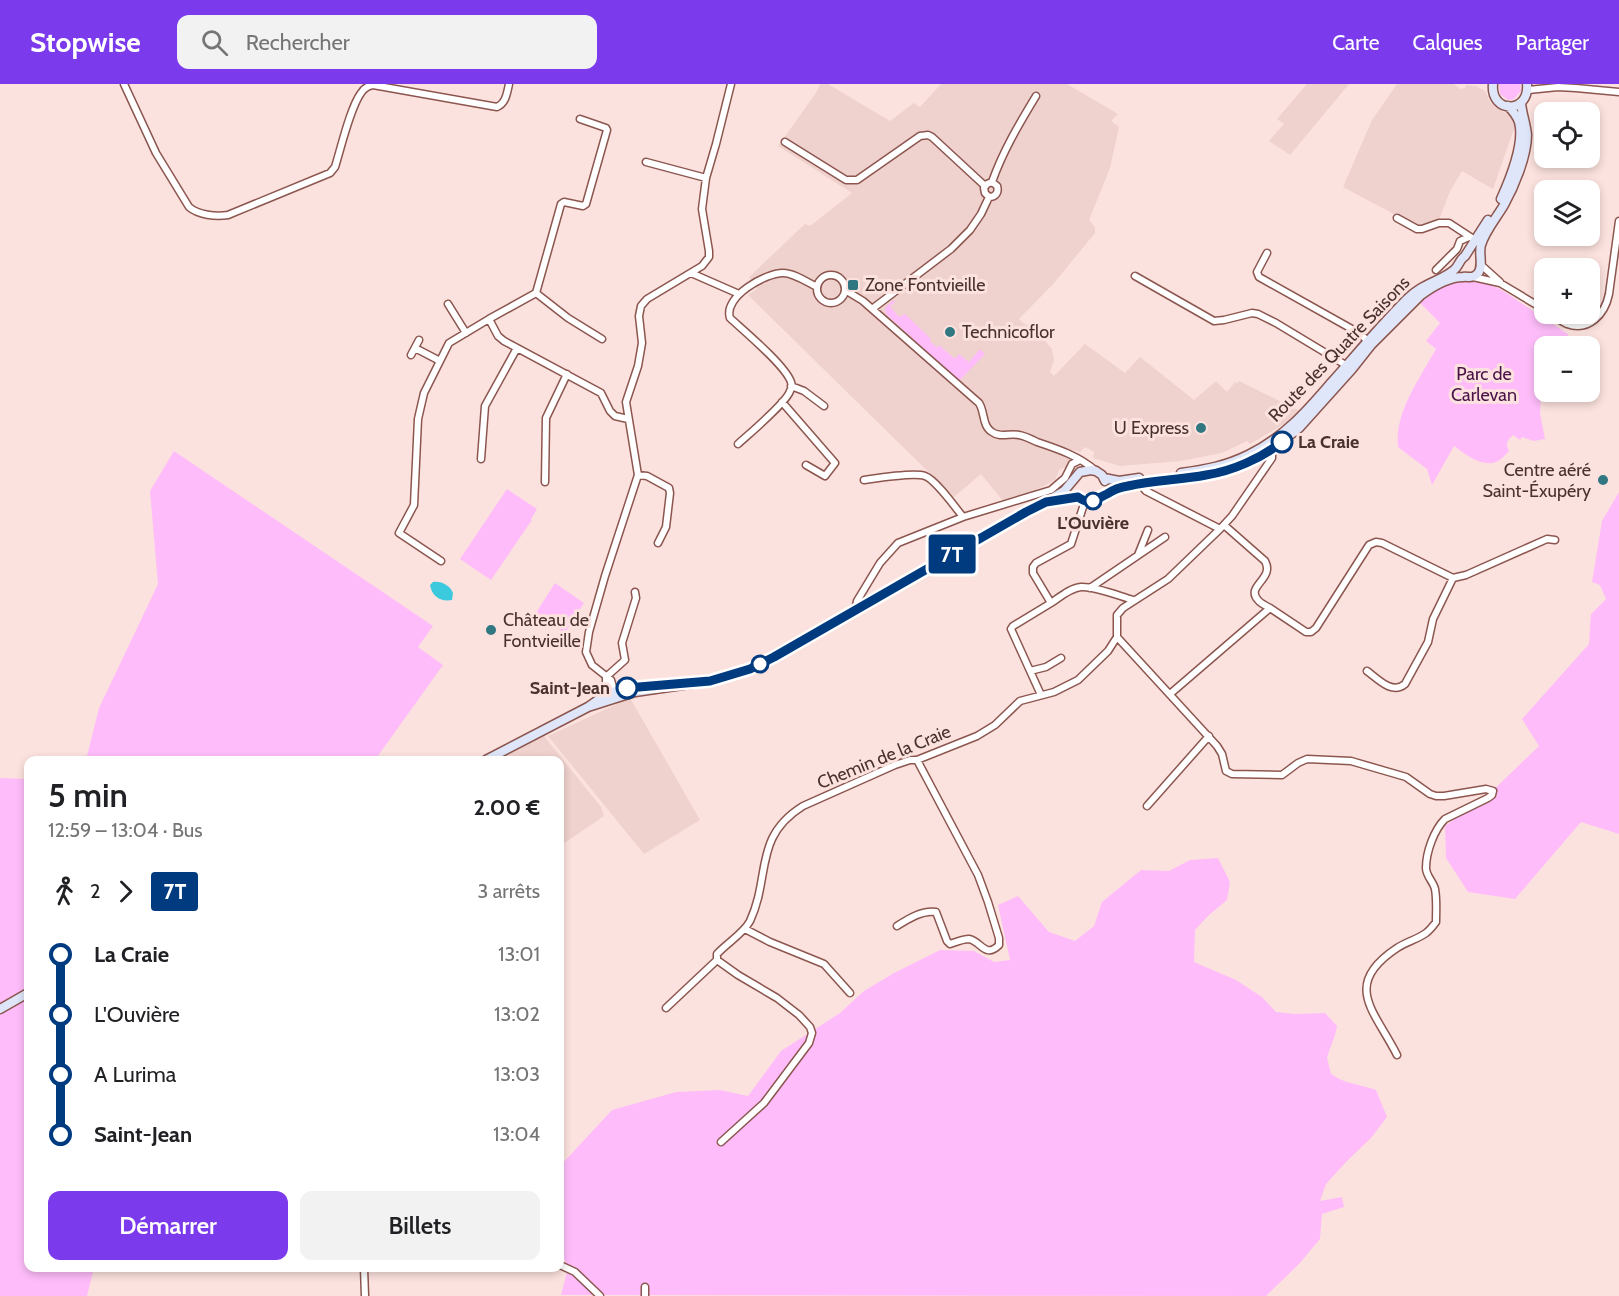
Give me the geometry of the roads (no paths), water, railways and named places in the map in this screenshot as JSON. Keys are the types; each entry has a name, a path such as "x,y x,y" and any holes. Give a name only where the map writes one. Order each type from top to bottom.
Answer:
{"main road":[{"path":"1484,84 1492,88 1498,102 1508,106 1516,116 1520,123 1520,142 1516,160 1500,202 1472,239 1465,256 1460,260 1458,266 1460,272 1468,277 1480,271 1481,244 1513,189 1522,161 1527,133 1521,103"},
{"path":"1508,106 1521,103 1528,87"},
{"path":"1465,256 1475,256 1480,263"},
{"name":"Route des Quatre Saisons","path":"1102,496 1120,488 1142,483 1217,473 1261,455 1299,428 1416,291 1454,271 1458,266"},
{"name":"Route des Quatre Saisons","path":"1370,343 1420,295 1442,283 1468,277"},
{"name":"Route des Quatre Saisons","path":"1104,478 1119,481 1203,470 1232,462 1270,447"},
{"path":"494,756 612,695 710,681 750,669 1046,502 1064,491 1080,472 1096,471 1104,478 1106,487 1102,496 1094,501 1081,499 1046,502"},
{"path":"1074,481 1074,490 1081,499"},
{"path":"0,1009 24,995"}],"street":[{"path":"124,84 156,153 189,207 199,213 222,216 330,173 335,167 360,93 368,86 497,107 502,105 509,84"},
{"path":"612,695 611,680 592,665 588,659 586,646 605,576 638,474 626,402 638,366 642,343 639,316 641,306 647,300 702,266 709,257 702,209 706,178 731,84"},
{"path":"1528,87 1584,86 1619,93"},
{"path":"985,186 992,183 998,164 1012,136 1036,96"},
{"path":"441,561 399,533 414,505 418,419 424,393 449,343 536,293 561,204 564,202 583,206 586,204 607,130 580,119"},
{"path":"785,142 846,180 857,180 920,136 928,135 985,186"},
{"path":"646,162 706,178"},
{"path":"985,186 984,191 989,196 995,196 998,191 997,186 992,183"},
{"path":"872,309 951,249 970,230 989,196"},
{"path":"1397,218 1417,229 1439,223 1449,223 1472,239"},
{"path":"1600,315 1608,302 1619,221"},
{"path":"1436,270 1457,249 1460,241 1472,239"},
{"path":"1267,253 1257,272 1259,277 1359,333 1370,343"},
{"path":"1480,263 1500,282 1534,303"},
{"path":"691,273 739,294"},
{"path":"738,444 782,402 790,393 791,386 790,381 772,358 730,318 728,313 730,309 739,294 760,280 779,273 792,275 817,287"},
{"path":"832,276 843,282 845,290 842,298 830,303 825,302 819,296 817,287 821,280 832,276"},
{"path":"1135,276 1214,321 1244,314 1258,314 1350,367"},
{"path":"1468,277 1500,282"},
{"path":"845,290 854,294 872,309 978,403 983,410 987,428 991,432 997,435 1021,435 1058,449 1085,462 1096,471"},
{"path":"536,293 568,318 602,339"},
{"path":"448,304 466,333"},
{"path":"489,319 498,336 504,341 601,393 615,416 628,419"},
{"path":"1567,324 1584,324"},
{"path":"411,355 419,340"},
{"path":"415,348 440,361"},
{"path":"481,459 484,406 517,348"},
{"path":"545,482 546,418 567,374"},
{"path":"791,386 804,391 824,406"},
{"path":"782,402 835,463 825,476 806,465"},
{"name":"Chemin de la Craie","path":"666,1008 717,960 717,954 728,943 745,929 756,903 769,845 774,833 791,814 803,806 895,765 917,760 977,736 995,725 1020,702 1065,687 1078,680 1108,651 1117,637 1117,615 1123,608 1168,579 1232,516 1272,458 1270,447"},
{"path":"1261,455 1267,466"},
{"path":"1080,460 1080,472"},
{"path":"855,611 857,602 880,563 898,543 963,517 1051,490 1065,478 1072,464 1080,460"},
{"path":"638,474 647,476 669,488 666,527 658,543"},
{"path":"864,480 912,475 926,476 963,517"},
{"path":"1142,483 1146,491 1222,527 1264,561 1268,567 1267,573 1256,587 1256,599 1305,632 1311,632 1316,628 1369,545 1376,542 1453,578 1466,575 1547,539 1555,540"},
{"path":"1051,603 1033,573 1033,567 1036,563 1071,544 1081,499"},
{"path":"1138,556 1148,530"},
{"path":"1090,588 1165,537"},
{"path":"1367,671 1391,688 1400,688 1405,684 1428,642 1433,619 1453,578"},
{"path":"1041,695 1011,629 1013,626 1080,587 1133,600"},
{"path":"606,677 625,660 622,644 636,598 635,592"},
{"path":"1170,694 1270,608"},
{"path":"1117,637 1209,736 1222,754 1226,771 1234,775 1282,775 1307,759 1351,761 1406,777 1436,796 1486,789 1493,791 1488,798 1445,819 1431,846 1426,867 1427,874 1435,888 1436,922 1425,934 1394,950 1377,966 1368,979 1366,993 1376,1020 1387,1034 1397,1054"},
{"path":"1030,671 1046,667 1061,658"},
{"path":"1147,806 1209,736"},
{"path":"897,926 914,916 931,911 936,912 950,944 970,939 983,949 995,949 999,945 999,938 978,875 917,760"},
{"path":"745,929 824,964 850,993"},
{"path":"717,960 789,1006 810,1027 812,1033 808,1043 764,1103 721,1142"},
{"path":"564,1267 575,1272 600,1296"},
{"path":"364,1272 365,1296"},
{"path":"645,1287 645,1296"}],"water":[{"path":"433,582 445,584 453,593 452,600 444,600 435,596 430,585"}],"place":[{"name":"Zone Fontvieille","path":"853,285"},
{"name":"Technicoflor","path":"950,332"},
{"name":"U Express","path":"1201,428"},
{"name":"La Craie","path":"1282,442"},
{"name":"Centre aéré Saint-Éxupéry","path":"1603,480"},
{"name":"L'Ouvière","path":"1093,501"},
{"name":"Château de Fontvieille","path":"491,630"},
{"name":"Saint-Jean","path":"627,688"}],"park label":[{"name":"Parc de Carlevan","path":"1484,384"}]}
